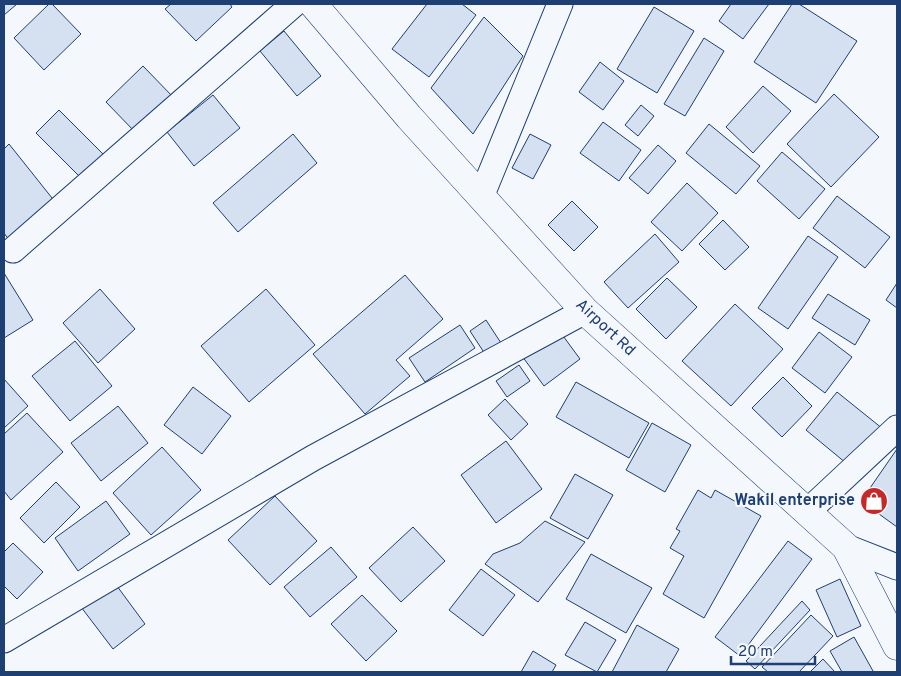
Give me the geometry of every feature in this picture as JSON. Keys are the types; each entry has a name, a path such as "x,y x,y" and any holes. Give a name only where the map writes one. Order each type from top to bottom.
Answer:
{"main road":[{"name":"Airport Rd","path":"313,4 409,117 585,311 846,547 897,646"}],"street":[{"path":"13,250 294,4"},
{"path":"481,197 560,4"},
{"path":"4,640 312,458 585,311"},
{"path":"807,512 897,428"},
{"path":"846,547 897,567"}],"building":[{"path":"4,4 17,4 4,15"},
{"path":"49,4 52,4 81,34 44,70 14,38"},
{"path":"171,4 230,4 232,7 196,41 165,9"},
{"path":"427,4 462,4 476,15 429,77 392,49"},
{"path":"731,4 769,4 743,39 719,21"},
{"path":"792,4 799,4 857,41 816,103 754,62"},
{"path":"654,7 694,31 657,93 617,69"},
{"path":"484,17 523,56 473,134 431,88"},
{"path":"284,31 321,76 297,96 260,51"},
{"path":"704,38 724,51 685,116 664,104"},
{"path":"600,62 624,81 603,110 579,92"},
{"path":"143,66 174,98 137,134 106,102"},
{"path":"763,86 791,111 753,153 726,127"},
{"path":"834,94 879,137 831,187 787,144"},
{"path":"213,95 240,128 194,166 167,132"},
{"path":"641,105 654,116 638,136 625,125"},
{"path":"59,110 106,157 83,180 36,133"},
{"path":"603,122 641,150 619,181 580,153"},
{"path":"709,124 760,166 736,194 686,153"},
{"path":"293,134 317,163 238,232 213,203"},
{"path":"530,134 551,145 533,179 512,168"},
{"path":"9,144 56,203 9,240 4,233 4,149"},
{"path":"658,145 676,161 648,194 629,178"},
{"path":"782,152 825,189 799,219 757,181"},
{"path":"687,183 718,213 682,251 651,222"},
{"path":"837,196 890,237 865,268 813,228"},
{"path":"572,201 598,227 574,251 548,225"},
{"path":"723,220 749,247 725,270 699,244"},
{"path":"655,234 679,262 628,308 604,282"},
{"path":"808,236 838,257 788,329 758,308"},
{"path":"4,273 33,320 4,338"},
{"path":"405,275 443,319 396,360 410,376 365,414 313,354"},
{"path":"667,278 697,307 666,339 636,309"},
{"path":"897,283 897,308 886,300"},
{"path":"100,289 135,329 98,363 63,323"},
{"path":"266,289 315,345 249,402 201,346"},
{"path":"828,294 870,320 855,345 812,318"},
{"path":"735,304 783,349 731,406 682,361"},
{"path":"486,320 501,343 485,354 470,331"},
{"path":"460,325 475,348 425,382 409,358"},
{"path":"558,329 580,359 544,386 522,356"},
{"path":"819,332 852,357 825,393 792,368"},
{"path":"75,341 112,386 70,421 32,376"},
{"path":"519,365 530,381 507,397 496,381"},
{"path":"783,377 812,406 782,437 752,408"},
{"path":"4,379 28,406 4,428"},
{"path":"576,382 649,423 629,458 556,417"},
{"path":"193,387 231,416 202,454 164,425"},
{"path":"837,392 883,429 852,468 806,430"},
{"path":"505,399 528,424 511,440 488,415"},
{"path":"118,406 148,443 101,481 71,443"},
{"path":"27,413 63,452 11,500 4,491 4,434"},
{"path":"652,423 691,445 665,492 626,470"},
{"path":"506,441 542,489 496,523 461,475"},
{"path":"162,447 201,490 151,535 113,493"},
{"path":"897,449 897,527 861,501"},
{"path":"575,474 613,495 588,539 550,518"},
{"path":"56,482 80,507 44,543 20,518"},
{"path":"698,490 711,498 715,490 761,516 704,618 663,594 684,556 670,548 680,531 676,529"},
{"path":"275,496 317,541 270,585 228,540"},
{"path":"106,501 130,534 78,571 55,538"},
{"path":"545,521 585,542 538,602 485,564 493,554 520,543"},
{"path":"413,527 445,561 401,602 369,568"},
{"path":"788,541 812,559 740,656 715,637"},
{"path":"13,543 43,572 17,599 4,586 4,552"},
{"path":"331,547 357,577 310,617 284,587"},
{"path":"591,554 652,588 626,633 566,599"},
{"path":"481,569 515,595 483,636 449,610"},
{"path":"840,579 861,626 837,637 816,590"},
{"path":"114,582 145,624 113,649 81,607"},
{"path":"362,595 397,631 366,661 331,624"},
{"path":"802,601 810,610 755,669 746,661"},
{"path":"811,615 833,636 799,672 768,672 762,667"},
{"path":"585,622 616,640 597,672 565,655"},
{"path":"637,625 679,649 666,672 612,672"},
{"path":"854,637 873,671 842,672 830,651"},
{"path":"533,651 556,665 552,672 521,672"},
{"path":"823,659 835,672 810,672"}],"place":[{"name":"Wakil enterprise","path":"874,501"}]}
